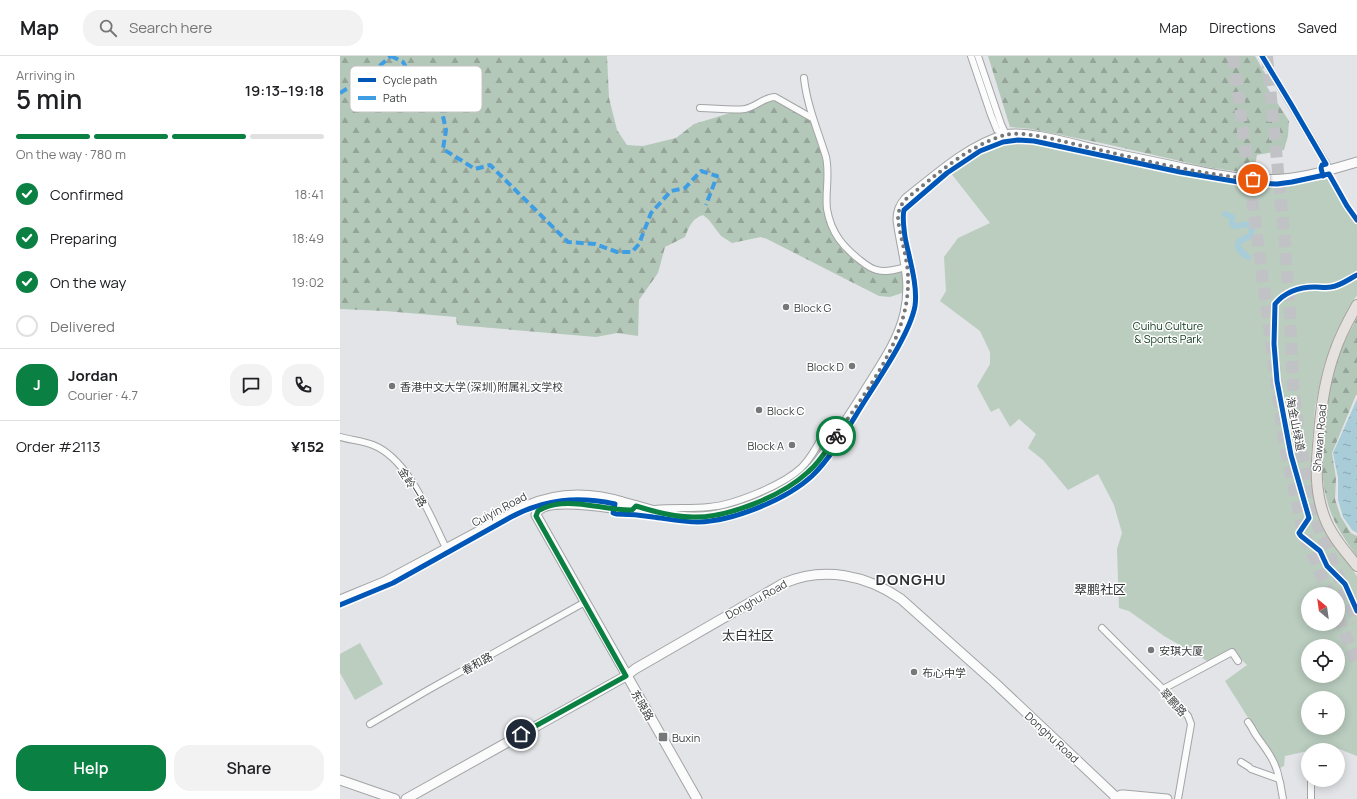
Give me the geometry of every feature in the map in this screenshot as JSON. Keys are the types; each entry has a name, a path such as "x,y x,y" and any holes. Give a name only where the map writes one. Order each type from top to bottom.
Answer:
{"main road":[{"name":"Shawan Road","path":"1357,305 1335,349 1328,370 1322,399 1316,479 1320,501 1326,521 1333,534 1357,566"}],"street":[{"path":"971,56 997,130 1006,135"},
{"path":"978,56 1006,135"},
{"path":"1262,56 1330,170"},
{"path":"804,78 805,92 812,118 826,158 827,208 833,230 846,249 875,270 886,271 906,266"},
{"path":"700,108 746,109 771,97 775,97 812,118"},
{"name":"Cuiyin Road","path":"340,600 384,582 526,506 551,497 575,494 597,496 666,515 694,518 746,507 788,487 810,471 828,449 892,346 900,328 905,313 909,281 898,220 898,212 901,206 906,199 946,167 974,149 1006,135 1040,137 1212,174 1265,180 1283,179 1330,170 1357,162"},
{"path":"649,510 662,508 710,507 747,498 768,488 800,469 827,427"},
{"name":"金岭一路","path":"340,437 373,445 397,461 417,489 446,548"},
{"name":"东晓路","path":"636,506 632,510 628,510 589,504 562,504 540,509 536,513 536,516 697,799"},
{"name":"Donghu Road","path":"406,799 626,676 634,669 773,589 792,580 808,576 830,574 842,574 857,578 882,588 901,599 994,682 1117,798"},
{"name":"春和路","path":"370,724 585,602"},
{"name":"翠鹏路","path":"1102,628 1188,716 1191,724 1178,799"},
{"path":"1163,689 1232,652 1238,661"},
{"path":"1248,722 1258,739 1264,744 1265,749 1271,756 1280,782 1283,799"},
{"path":"1241,762 1251,769 1279,779"},
{"path":"340,780 395,799"},
{"path":"340,786 379,799"},
{"path":"1311,787 1311,799"},
{"path":"1117,798 1124,795 1167,799"}],"green space":[{"path":"340,56 607,56 609,98 617,130 627,145 643,146 676,138 694,124 753,106 771,97 812,118 826,158 827,208 840,241 875,270 902,269 904,283 902,293 890,297 879,296 767,239 761,237 732,243 721,236 709,220 703,215 696,218 685,237 665,247 658,273 639,300 638,336 617,333 596,337 457,325 456,317 340,309"},
{"path":"988,56 1255,56 1266,75 1267,87 1289,121 1288,136 1284,150 1257,155 1253,174 1206,167 1106,144 1031,129 1010,127"},
{"name":"Cuihu Culture & Sports Park","path":"1010,141 1027,141 1210,179 1260,185 1290,184 1328,176 1357,218 1357,295 1336,332 1324,365 1315,407 1311,458 1311,483 1316,509 1328,536 1357,576 1357,756 1345,751 1345,743 1301,743 1301,753 1285,756 1284,766 1278,769 1275,759 1267,744 1259,735 1225,681 1247,665 1231,649 1209,662 1164,636 1129,611 1119,608 1117,549 1122,533 1114,505 1098,474 1068,490 1043,460 1028,448 1036,434 1019,419 1010,427 999,408 991,412 977,386 990,364 990,352 980,331 940,301 946,291 944,257 958,238 990,223 950,172 979,154"},
{"path":"1357,318 1357,395 1332,453 1336,478 1335,499 1341,517 1351,533 1357,536 1357,557 1340,532 1330,511 1323,475 1322,445 1325,415 1335,365 1343,344"},
{"path":"360,643 383,684 355,700 340,673 340,654"}],"water":[{"path":"1357,399 1357,533 1352,530 1343,517 1338,500 1338,478 1333,453"}],"waterway":[{"path":"1225,214 1232,217 1232,224 1234,226 1246,224 1252,229 1251,235 1238,244 1239,249 1248,257"}],"tunnel":[{"path":"1233,56 1285,447 1303,531 1326,587"},
{"path":"1267,56 1285,244 1293,385 1300,444 1318,525 1357,622"},
{"path":"1344,631 1357,664"}],"marked path":[{"path":"391,56 403,62 405,66"},
{"path":"379,66 391,56"},
{"path":"340,93 350,87"},
{"path":"442,112 446,130 443,149 475,169 490,165 568,242 595,244 617,252 632,252 639,244 651,213 671,191 685,188 701,171 717,176 706,205"}],"cycle path":[{"path":"1262,56 1326,164 1322,165 1321,168 1323,176"},
{"path":"340,605 393,583 511,517 536,506 562,501 588,500 615,504 613,513 616,514 639,515 681,521 712,521 758,508 774,501 801,485 812,476 827,459 840,440 894,354 912,317 916,298 913,272 905,237 903,220 904,210 947,173 980,151 1003,142 1018,140 1034,141 1180,172 1239,182 1277,184 1329,174 1347,206 1357,220"},
{"name":"淘金山绿道","path":"1357,275 1341,284 1334,286 1298,289 1283,296 1275,304 1274,344 1277,381 1291,455 1309,518 1299,533 1320,551 1327,566 1345,584 1357,611"}],"way so far":[{"path":"836,436 885,360 900,328 905,313 909,281 899,229 898,212 906,199 946,167 974,149 1006,135 1040,137 1212,174 1253,179"}],"place":[{"name":"Block G","path":"786,307"},
{"name":"Block D","path":"852,366"},
{"name":"香港中文大学(深圳)附属礼文学校","path":"392,386"},
{"name":"Block C","path":"759,410"},
{"name":"Block A","path":"792,445"},
{"name":"安琪大厦","path":"1151,650"},
{"name":"布心中学","path":"914,672"},
{"name":"Buxin","path":"663,737"}],"district":[{"name":"DONGHU","path":"911,579"},
{"name":"翠鹏社区","path":"1100,589"},
{"name":"太白社区","path":"748,635"}],"route":[{"path":"521,734 626,676 536,516 536,513 540,509 562,504 583,504 628,510 632,510 636,506 666,515 694,518 722,513 746,507 788,487 810,471 828,449 836,436"}]}
